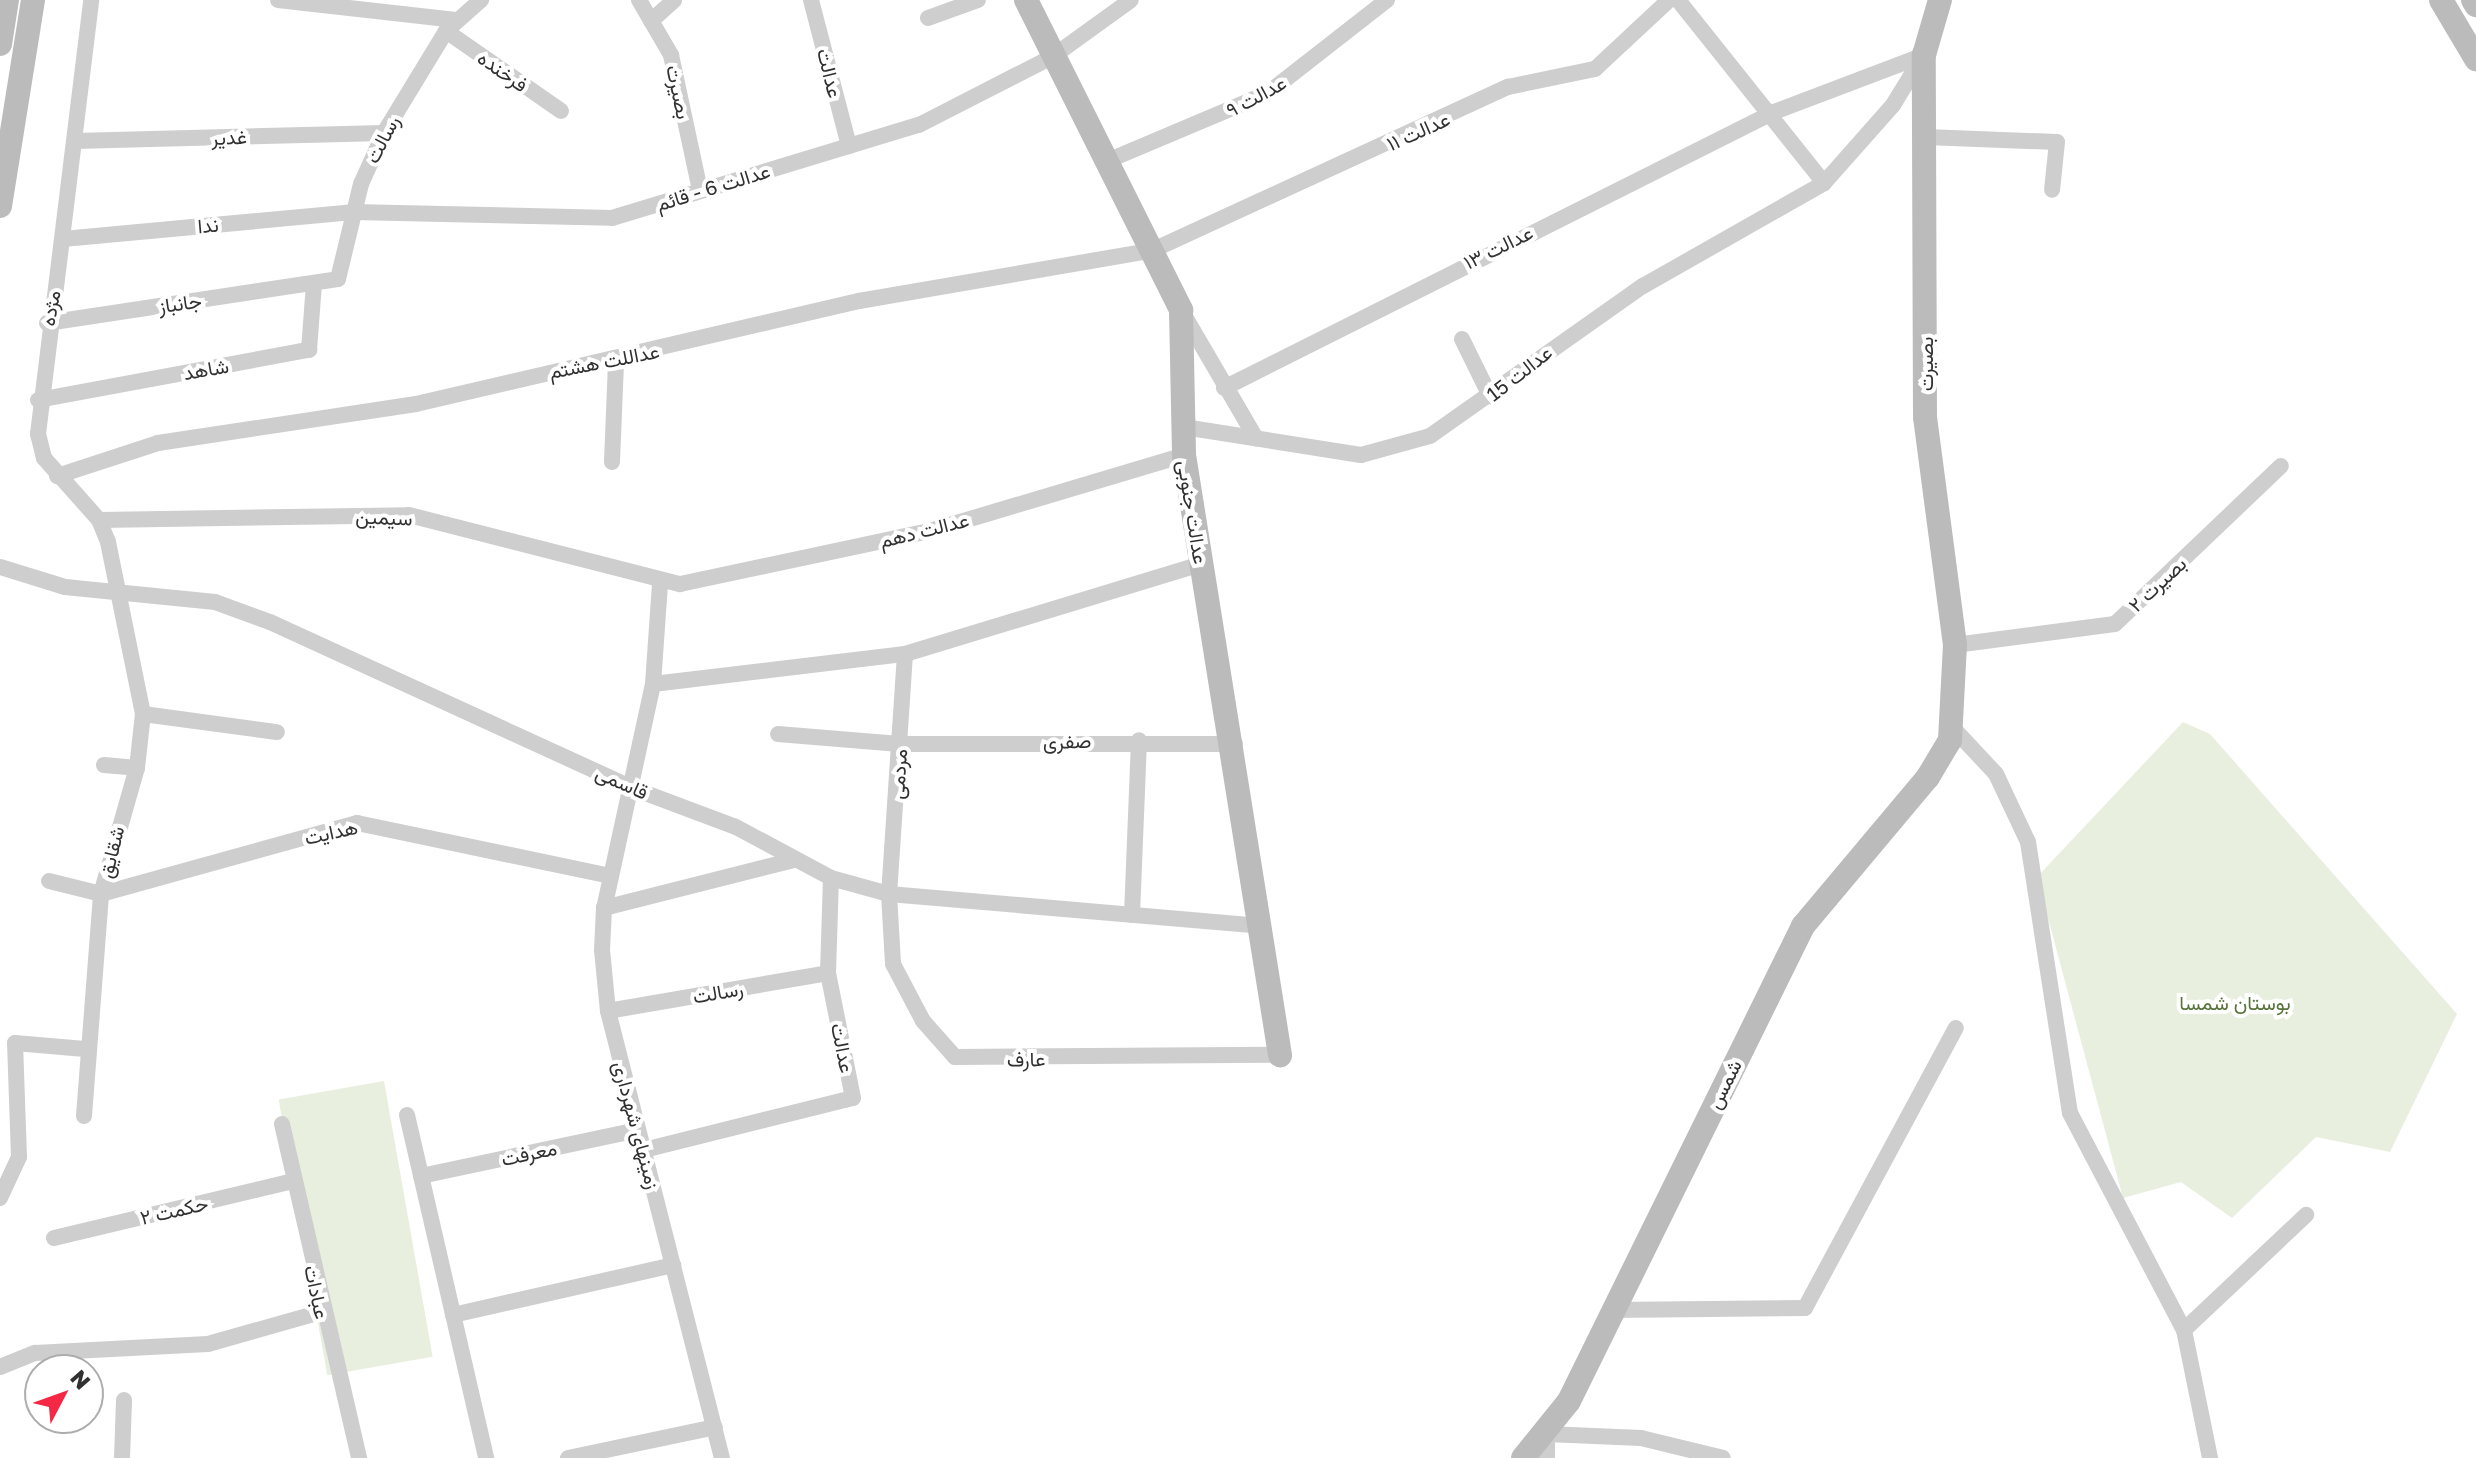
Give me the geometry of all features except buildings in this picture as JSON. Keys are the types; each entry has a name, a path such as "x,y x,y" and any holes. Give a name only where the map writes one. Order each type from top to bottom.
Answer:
{"street":[{"path":"0,206 33,0"},
{"name":"مژده","path":"91,0 63,239 47,323 38,400 41,449 57,476 99,520 119,593"},
{"path":"278,0 451,25"},
{"name":"رسالت","path":"314,283 338,279 353,212 384,133 451,25 481,0"},
{"name":"بصیرت","path":"639,0 671,55 700,190"},
{"path":"651,21 674,0"},
{"name":"عدالت","path":"811,0 849,146"},
{"path":"928,18 978,0"},
{"name":"عدالت جنوبی","path":"1026,0 1181,310 1184,455 1235,744 1280,1055"},
{"name":"عدالت 6 - قائم","path":"353,212 612,218 919,125 1052,57 1131,0"},
{"name":"عدالت ۹","path":"1107,161 1268,93 1387,0"},
{"name":"عدالت ۱۱","path":"1153,250 1508,87 1595,69 1669,0"},
{"path":"1678,0 1774,112 1824,183"},
{"name":"بصیرت","path":"1940,0 1924,55 1925,417 1955,645 1953,728"},
{"path":"2441,0 2476,59"},
{"path":"2473,0 2476,5"},
{"path":"0,44 4,10"},
{"name":"فرخنده","path":"451,25 561,111"},
{"name":"عدالت ۱۳","path":"1224,388 1774,112 1924,55"},
{"name":"عدالت 15","path":"1184,427 1324,453 1396,450 1490,396 1643,286 1824,183 1893,105 1924,55"},
{"name":"غدیر","path":"75,141 384,133"},
{"path":"1926,137 2057,142 2052,190"},
{"name":"ندا","path":"63,239 353,212"},
{"name":"عداللت هشتم","path":"57,476 158,443 416,404 616,361 859,301 1153,250"},
{"name":"جانباز","path":"47,323 314,283"},
{"name":"شاهد","path":"38,400 309,350 314,283"},
{"path":"1181,310 1256,438"},
{"path":"1462,339 1490,396"},
{"path":"612,462 616,361"},
{"name":"عدالت دهم","path":"660,584 705,582 933,530 1184,455"},
{"name":"بصیرت ۲","path":"1955,645 2115,624 2281,466"},
{"name":"سیمین","path":"99,520 409,515 660,584"},
{"path":"653,684 905,654 1201,564"},
{"name":"قاسمی","path":"0,567 119,593 215,602 270,622 632,788 736,827 831,878 889,894 1261,926"},
{"name":"زمینهای شهرداری","path":"660,584 653,684 604,908 608,1011 722,1458"},
{"name":"شقایق","path":"84,1116 85,1049 101,894 137,768 143,714 119,593"},
{"name":"مردمی","path":"889,894 905,654"},
{"path":"143,714 277,732"},
{"path":"1953,728 1996,774 2021,822 2035,870 2057,1064 2070,1113 2184,1330 2210,1458"},
{"name":"شمس","path":"1523,1458 1547,1446 1611,1310 1803,926 1928,777 1953,728"},
{"name":"صفری","path":"778,734 900,744 1139,740 1235,744"},
{"path":"1132,915 1139,740"},
{"path":"104,765 137,768"},
{"name":"هدایت","path":"101,894 357,823 611,876"},
{"path":"604,908 794,860"},
{"name":"عدالت","path":"644,1150 853,1098 828,973 831,878"},
{"path":"49,881 101,894"},
{"name":"عارف","path":"889,894 893,964 923,1021 955,1057 1280,1055"},
{"name":"رسالت","path":"608,1011 828,973"},
{"path":"1611,1310 1805,1308 1956,1028"},
{"path":"0,1198 19,1157 15,1043 85,1049"},
{"path":"407,1115 486,1458"},
{"name":"عبادات","path":"282,1124 321,1312 359,1458"},
{"name":"معرفت","path":"421,1176 637,1130"},
{"name":"حکمت ۲","path":"54,1238 294,1181"},
{"path":"2184,1330 2306,1215"},
{"path":"453,1315 673,1265"},
{"path":"0,1367 35,1353 208,1344 321,1312"},
{"path":"122,1458 124,1400"},
{"path":"568,1458 715,1427"},
{"path":"1547,1446 1641,1438 1723,1458"}],"green space":[{"name":"بوستان شمسا","path":"2183,722 2210,734 2457,1014 2390,1152 2316,1137 2232,1218 2181,1182 2123,1198 2037,877"},
{"path":"384,1081 433,1357 327,1375 279,1100"}]}
